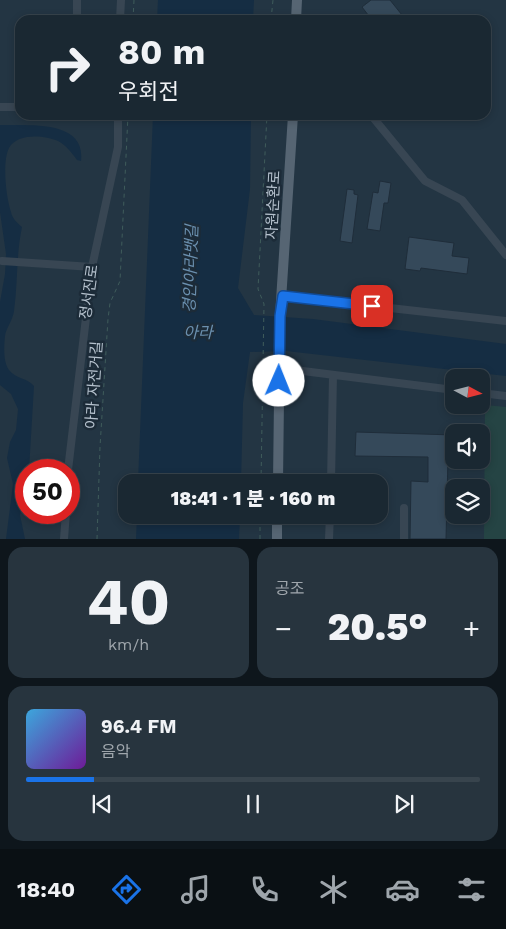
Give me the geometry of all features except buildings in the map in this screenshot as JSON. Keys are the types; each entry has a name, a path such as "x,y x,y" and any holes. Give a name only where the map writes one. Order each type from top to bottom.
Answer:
{"main road":[{"path":"296,15 297,0"},
{"name":"자원순환로","path":"279,364 280,316 283,296 293,120"},
{"path":"278,474 279,364"},
{"path":"277,524 277,539"}],"street":[{"path":"77,15 78,0"},
{"path":"120,15 121,0"},
{"path":"0,107 15,107"},
{"name":"정서진로","path":"69,459 92,267 118,147 118,120"},
{"path":"376,120 424,181 462,200 506,255"},
{"path":"1,261 92,267"},
{"path":"283,296 506,321"},
{"path":"279,364 333,375 445,389"},
{"path":"331,474 333,375"},
{"path":"490,394 506,396"},
{"path":"404,508 404,539"},
{"path":"64,539 65,524"},
{"path":"329,539 330,524"}],"path":[{"path":"133,15 134,0"},
{"path":"272,0 272,15"},
{"name":"아라 자전거길","path":"97,539 100,448 108,319 110,303 120,281 128,120"},
{"path":"261,474 264,304 258,289 267,120"},
{"path":"260,524 260,539"}],"green space":[{"path":"490,405 506,407 506,539 484,539 484,524 490,524 490,479 484,479 485,469 490,469 490,424 485,424 485,414 490,414"}],"water":[{"path":"158,0 254,0 253,15 157,15"},
{"name":"아라","path":"153,120 251,120 250,189 238,288 254,315 313,319 506,344 506,376 490,374 490,369 445,369 286,351 250,352 243,403 241,474 138,474"},
{"path":"0,125 52,128 65,131 74,138 80,147 81,161 77,160 58,141 46,137 31,137 13,143 9,148 6,162 6,189 9,206 14,218 22,227 14,311 5,336 5,358 7,367 12,373 29,381 34,386 30,459 15,459 15,524 22,524 25,539 6,539 13,484 7,458 10,442 16,430 18,409 11,394 0,385 0,302 6,254 0,212"},
{"path":"137,524 240,524 239,539 136,539"}],"route":[{"path":"279,381 280,316 283,296 372,306"}],"water label":[{"name":"경인아라뱃길","path":"190,269"}]}
